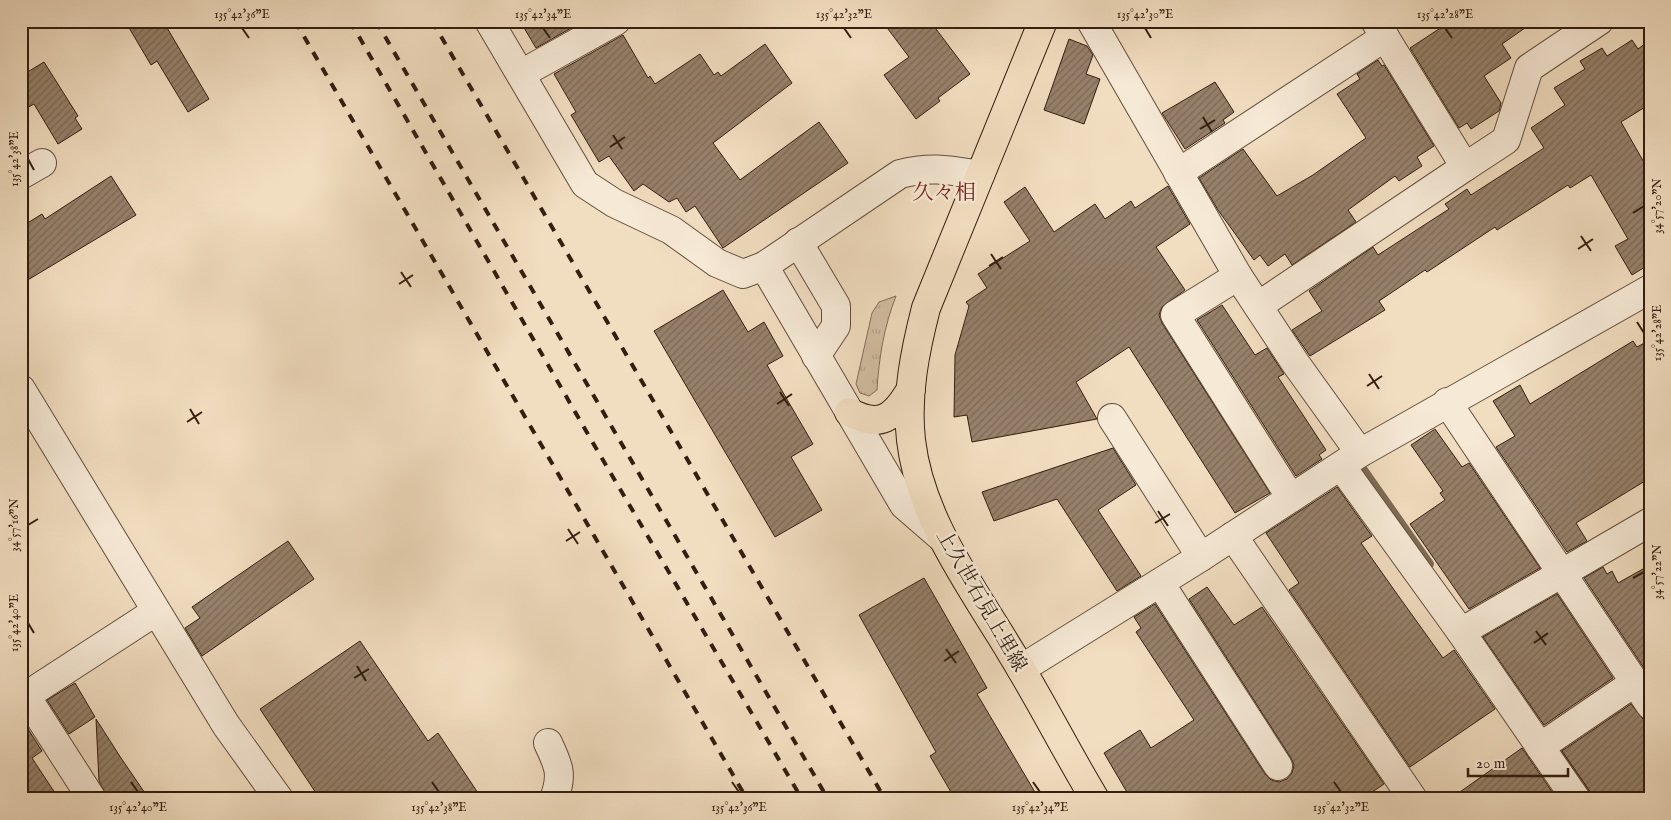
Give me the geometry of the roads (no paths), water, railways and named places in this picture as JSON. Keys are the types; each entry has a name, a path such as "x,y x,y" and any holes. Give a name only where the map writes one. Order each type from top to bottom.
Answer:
{"main road":[{"name":"上久世石見上里線","path":"1042,21 926,308 916,348 911,389 911,439 920,485 942,538 1021,669 1095,799"},
{"path":"849,412 864,420 884,420 900,407 911,389"}],"street":[{"path":"489,21 585,184 614,203 671,230 717,263 743,274 764,266 900,174 921,168 938,168 980,175"},
{"path":"521,74 616,21"},
{"path":"1091,21 1238,276 1296,364 1350,459 1461,632 1576,799"},
{"path":"1258,306 1506,140 1529,68 1599,21"},
{"path":"1178,173 1380,29 1465,167"},
{"path":"798,242 836,306 836,326 816,356"},
{"path":"764,266 904,505 942,538"},
{"path":"1238,276 1175,315 1292,498"},
{"path":"1021,669 1202,557 1350,459 1447,402 1650,289"},
{"path":"21,389 155,612 226,725 279,799"},
{"path":"1447,402 1634,684 1650,705"},
{"path":"1112,418 1202,557"},
{"path":"1461,632 1561,572 1650,522"},
{"path":"1233,536 1413,799"},
{"path":"1160,583 1278,766"},
{"path":"92,799 24,698 155,612"},
{"path":"1540,747 1634,684"},
{"path":"548,743 558,764 561,782 554,799"}],"waterway":[{"path":"1363,470 1429,564"},
{"path":"1552,740 1592,799"}],"railway":[{"path":"295,21 747,799"},
{"path":"350,21 593,443 802,799"},
{"path":"376,21 828,799"},
{"path":"432,21 885,799"}],"district":[{"name":"久々相","path":"944,193"}]}
